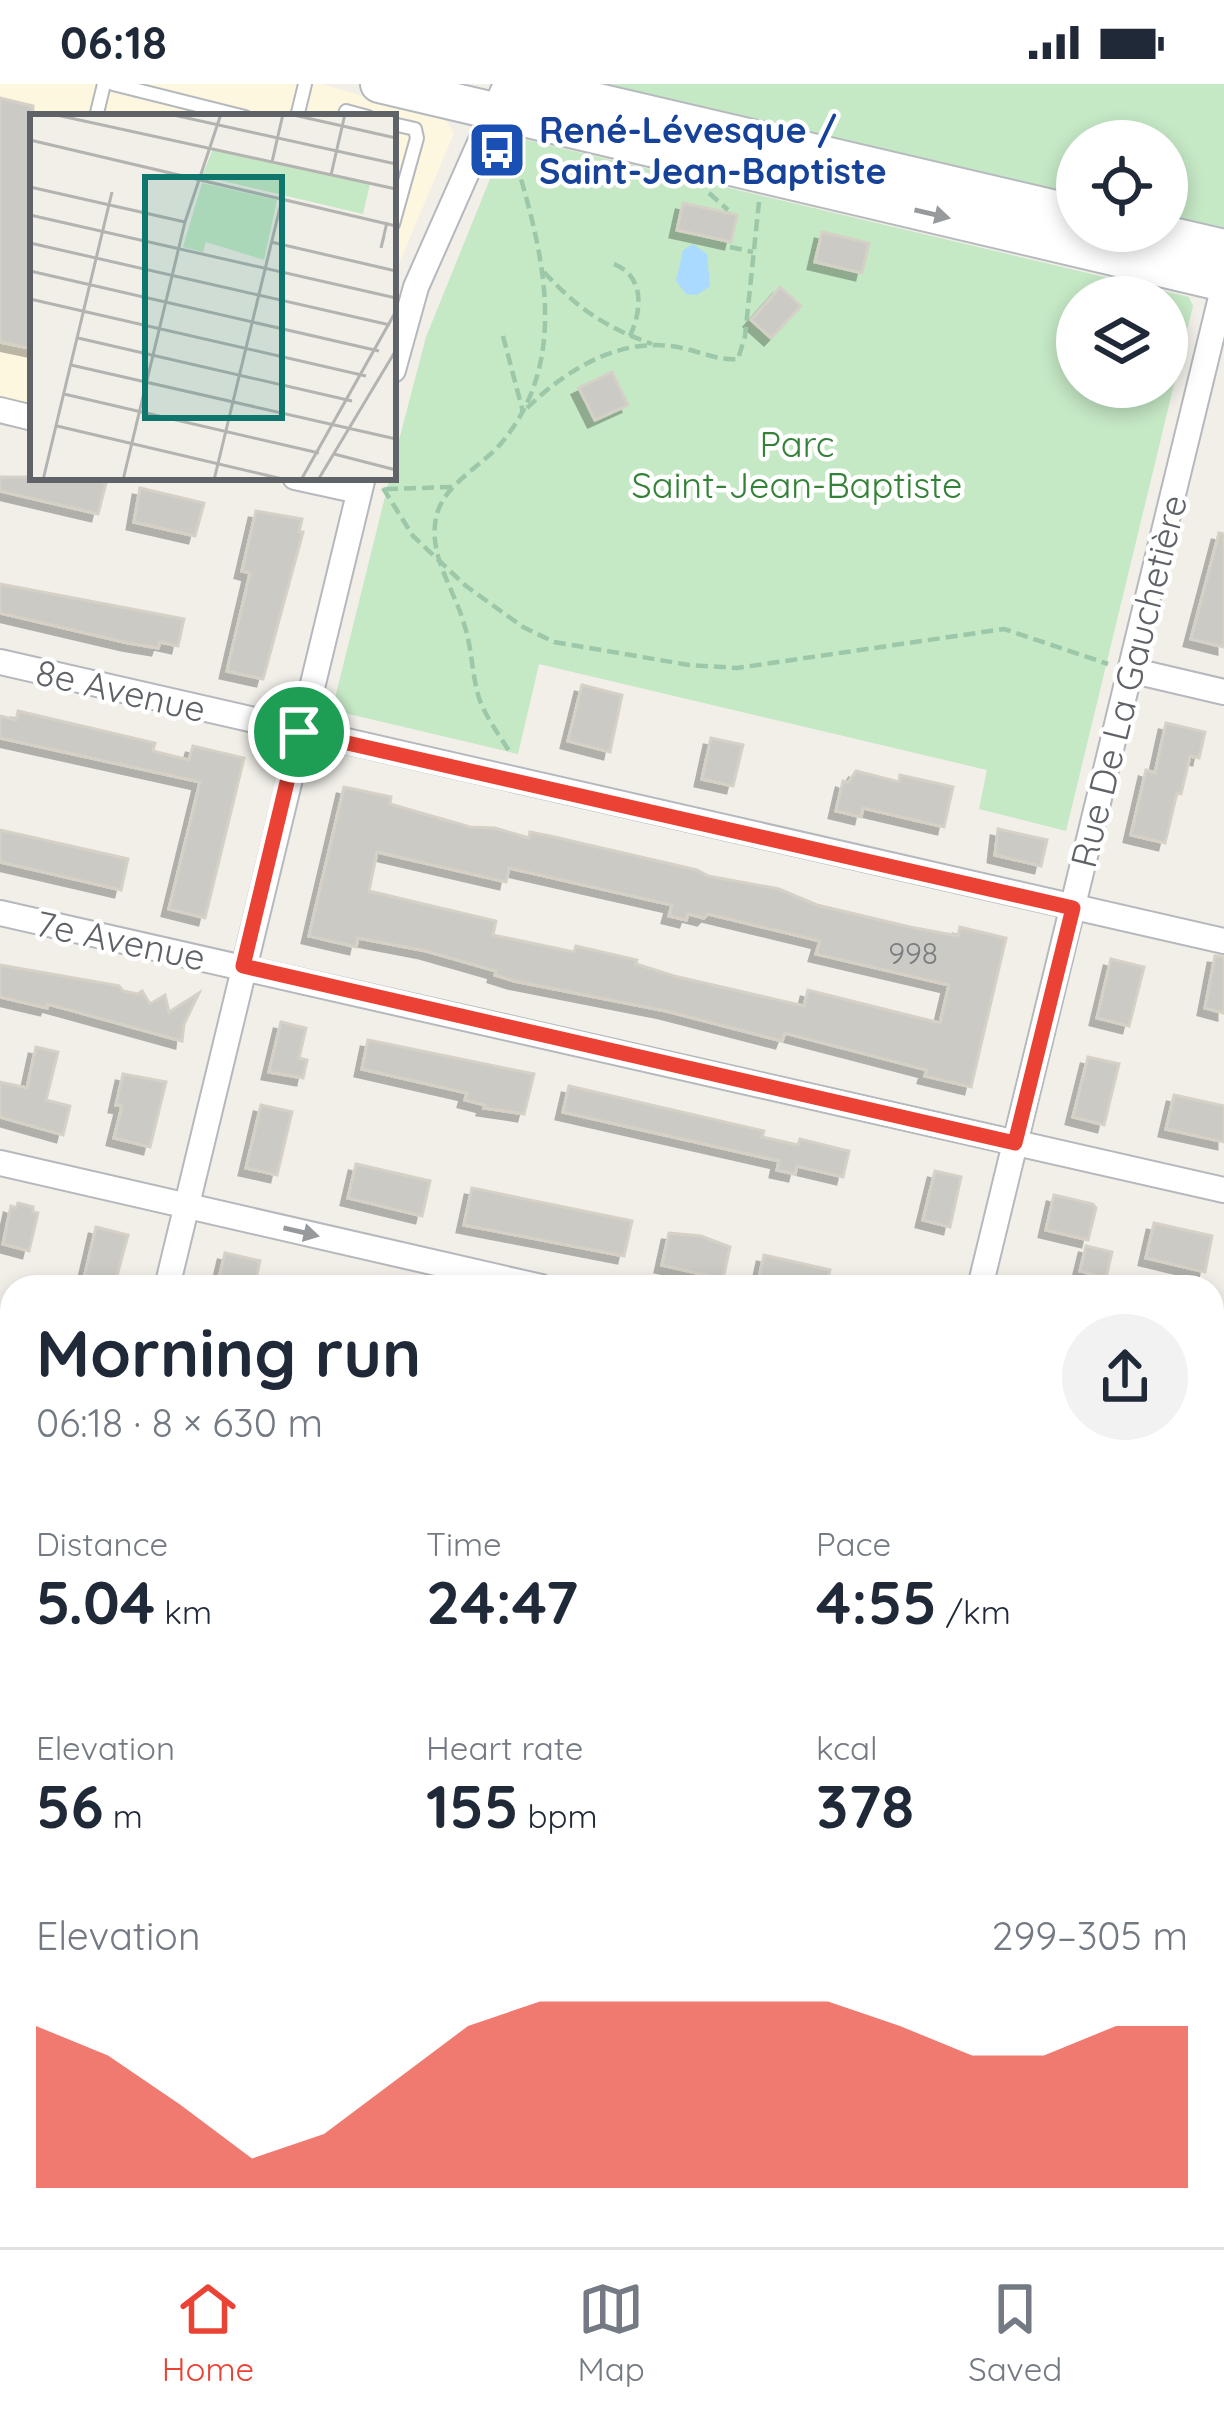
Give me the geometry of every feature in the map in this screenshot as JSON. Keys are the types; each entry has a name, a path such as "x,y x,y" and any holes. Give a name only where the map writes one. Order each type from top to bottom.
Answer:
{"main road":[{"path":"379,84 504,97 1056,210"},
{"path":"504,97 762,173 1224,284"},
{"path":"1188,240 1224,248"}],"street":[{"path":"396,348 405,284 504,97"},
{"name":"Rue De La Gauchetière","path":"983,1275 1224,284"},
{"path":"0,410 30,417"},
{"path":"170,1275 361,484 324,480"},
{"name":"8e Avenue","path":"0,662 1224,941"},
{"path":"1130,670 1224,692"},
{"name":"7e Avenue","path":"0,913 1224,1190"},
{"path":"0,1162 489,1275"}],"lane":[{"path":"97,114 109,84 233,114"},
{"path":"298,114 305,84"},
{"path":"396,125 415,129 417,138 396,213"}],"path":[{"path":"504,97 544,272 547,309 544,348 523,412"},
{"path":"544,272 574,305 630,336 654,345 739,359 762,173"},
{"path":"730,247 754,252"},
{"path":"614,264 628,272 639,297 638,320 630,336"},
{"path":"503,336 523,412"},
{"path":"530,784 480,699 457,600 438,559 436,515 452,488 488,459 523,412 572,371 625,348 654,345"},
{"path":"452,488 383,488 413,536 466,586 554,641 714,668 762,666 1004,629 1130,670"}],"shaded area":[{"path":"0,84 322,84 447,121 454,133 396,271 396,114 30,114 30,402 0,397"}],"green space":[{"path":"521,84 1224,84 1224,248 1188,237 1188,120 1056,120 1056,209"},
{"name":"Parc Saint-Jean-Baptiste","path":"514,137 1100,276 1056,276 1056,408 1168,408 1066,831 979,809 987,770 539,664 518,754 336,711 334,702 389,480 396,480 396,452 426,337 505,142"}],"water":[{"path":"693,244 707,254 710,286 697,295 686,294 676,281 683,250"}],"building":[{"path":"0,98 33,106 33,114 30,348 0,342"},
{"path":"683,203 737,215 731,242 677,230"},
{"path":"822,232 869,243 862,273 815,262"},
{"path":"780,287 801,306 771,338 751,320"},
{"path":"612,372 628,405 595,420 579,388"},
{"path":"0,477 106,483 98,514 0,491"},
{"path":"140,488 204,503 195,536 134,522"},
{"path":"256,511 302,519 299,532 303,532 263,679 227,671 250,573 242,571"},
{"path":"1219,533 1224,534 1224,647 1191,639"},
{"path":"0,584 184,619 178,646 128,643 0,613"},
{"path":"582,685 622,695 610,752 568,741"},
{"path":"18,711 155,743 153,751 189,760 193,746 244,758 205,918 169,909 200,782 0,738 0,716 16,720"},
{"path":"1166,723 1205,732 1199,758 1190,756 1165,843 1131,835 1146,770 1155,773"},
{"path":"711,738 743,745 733,786 702,779"},
{"path":"856,771 899,782 900,775 953,787 944,827 863,808 861,817 836,811 843,781 848,783"},
{"path":"344,787 391,797 390,804 470,827 529,838 530,832 550,836 779,889 817,905 910,927 958,936 960,927 1006,938 971,1087 925,1076 927,1070 785,1033 782,1041 666,1011 514,981 495,975 496,971 426,951 358,938 356,947 309,936","holes":["377,852 506,882 509,868 672,905 669,916 686,920 688,914 704,918 708,914 820,941 816,954 949,985 940,1023 808,990 804,1006 674,976 636,964 637,960 576,946 574,952 493,935 496,921 369,891"]},
{"path":"998,829 1047,840 1041,866 995,855"},
{"path":"0,830 128,859 121,890 0,862"},
{"path":"1215,956 1224,957 1224,1013 1205,1008"},
{"path":"1111,959 1144,967 1129,1026 1097,1018"},
{"path":"0,965 119,986 138,994 142,991 150,1004 165,995 169,1012 199,993 184,1024 182,1041 48,1004 47,1008 0,997"},
{"path":"281,1022 306,1028 299,1058 307,1060 303,1078 269,1072"},
{"path":"368,1040 534,1074 524,1114 484,1108 465,1100 467,1093 362,1069"},
{"path":"36,1047 58,1052 46,1100 70,1106 63,1135 0,1117 0,1082 27,1088"},
{"path":"1088,1057 1119,1064 1104,1125 1073,1117"},
{"path":"123,1074 166,1082 150,1147 114,1138"},
{"path":"569,1086 764,1131 762,1137 798,1145 800,1139 849,1151 843,1177 797,1166 795,1174 777,1170 779,1161 563,1112"},
{"path":"1174,1095 1224,1106 1224,1142 1166,1129"},
{"path":"261,1105 292,1112 277,1175 246,1168"},
{"path":"356,1164 430,1181 422,1216 348,1198"},
{"path":"935,1171 961,1177 950,1227 923,1220"},
{"path":"472,1188 632,1221 624,1256 464,1225"},
{"path":"1054,1195 1093,1204 1088,1240 1046,1230"},
{"path":"18,1203 38,1213 29,1251 3,1244 11,1206 16,1208"},
{"path":"1154,1223 1212,1236 1205,1272 1146,1258"},
{"path":"96,1227 128,1235 117,1275 85,1275"},
{"path":"669,1233 701,1236 730,1247 724,1275 662,1265"},
{"path":"1086,1246 1112,1252 1107,1275 1080,1271"},
{"path":"225,1253 260,1261 257,1275 220,1275"},
{"path":"764,1255 830,1270 829,1275 760,1275"}],"place":[{"name":"René-Lévesque / Saint-Jean-Baptiste","path":"497,150"}],"route":[{"path":"299,732 1073,908 1015,1143 243,966 299,732"}]}
